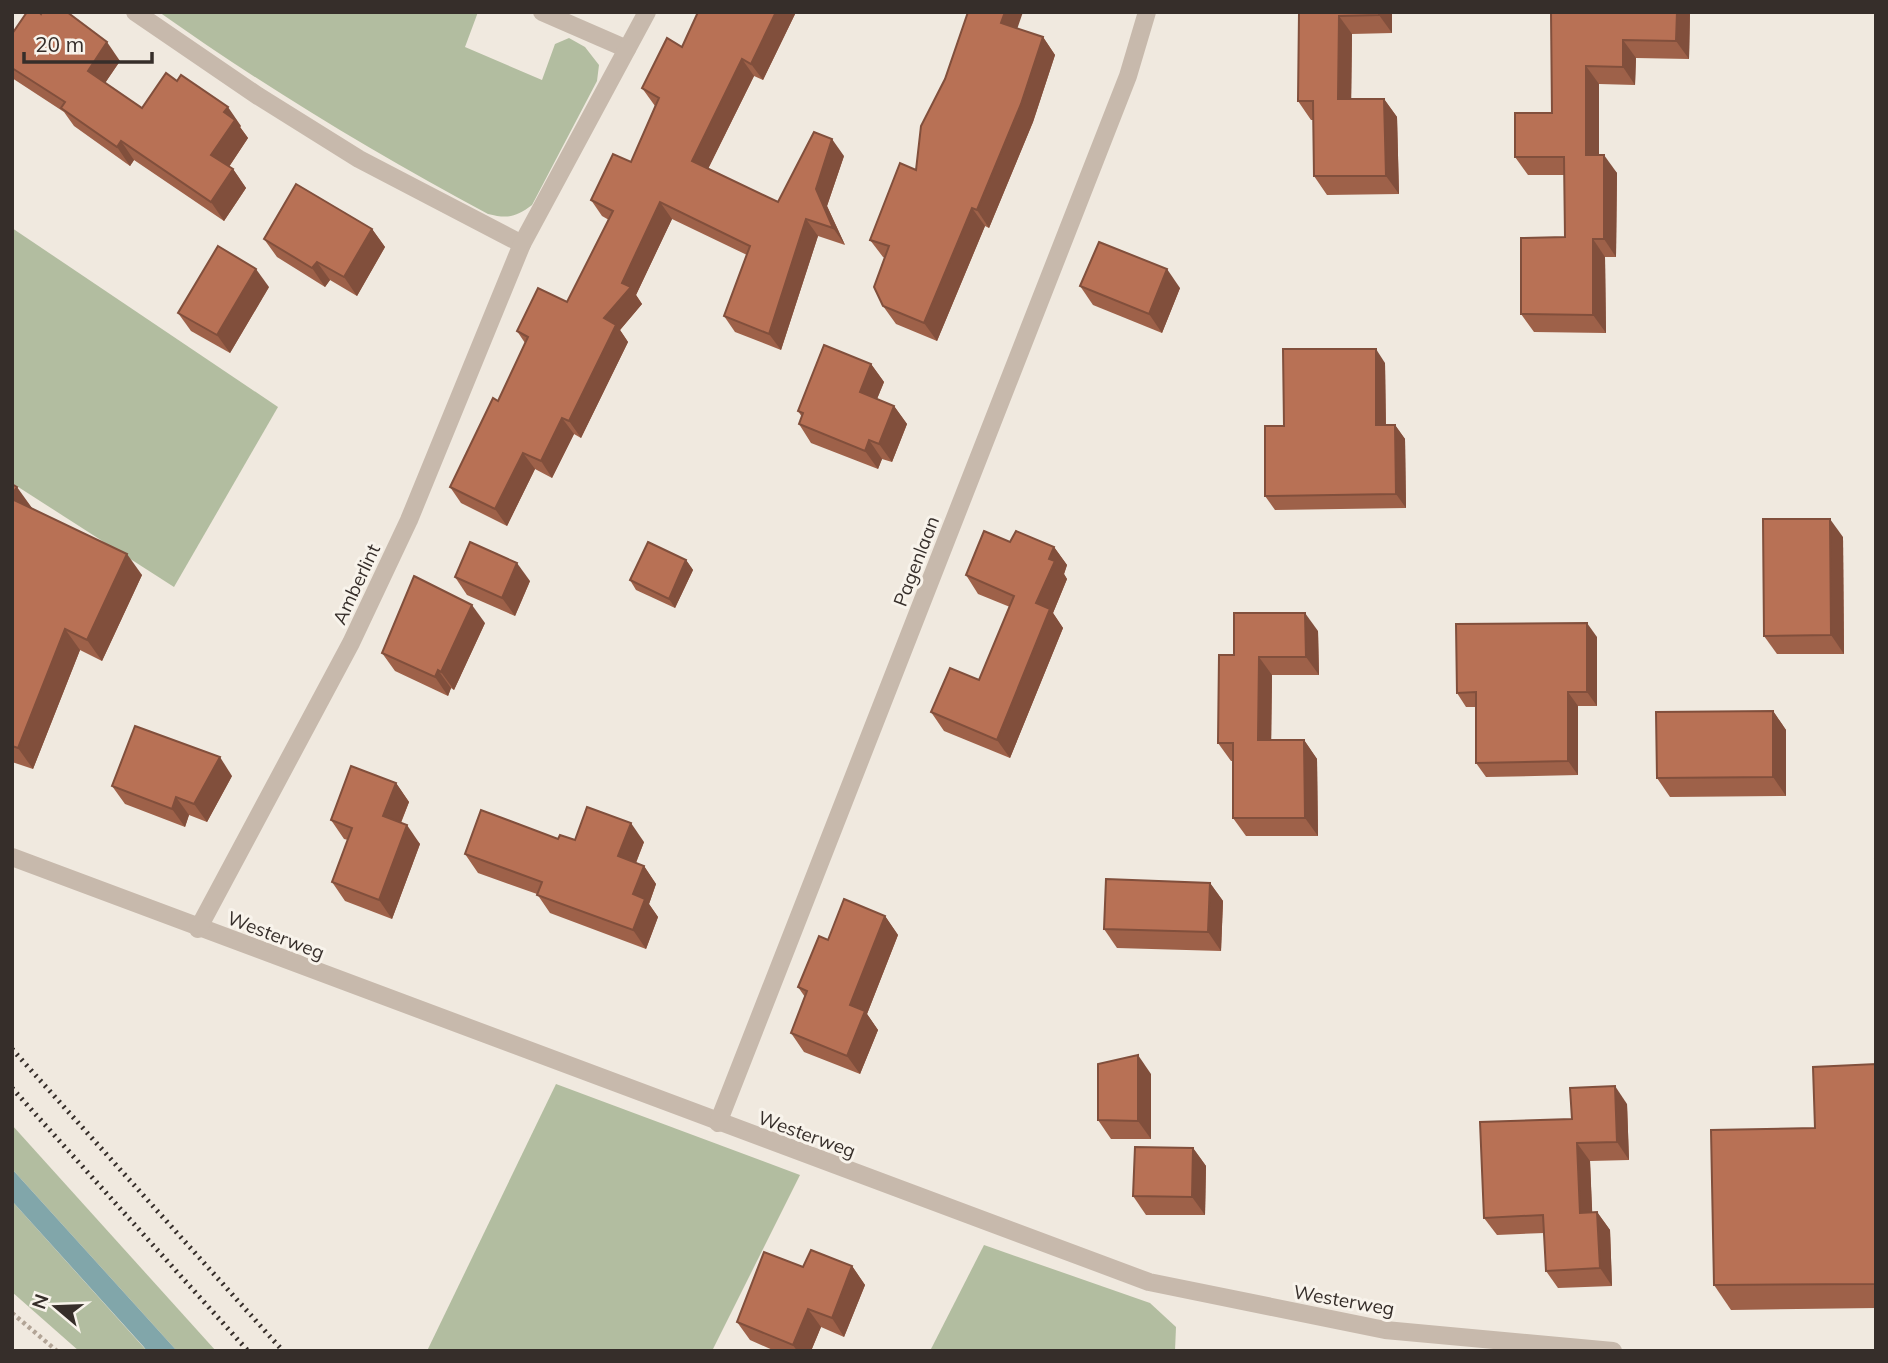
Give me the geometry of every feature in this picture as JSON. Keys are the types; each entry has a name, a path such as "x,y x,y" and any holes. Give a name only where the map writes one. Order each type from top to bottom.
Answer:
{"street":[{"path":"135,12 258,96 359,159 522,244"},
{"path":"542,12 627,49"},
{"name":"Amberlint","path":"198,929 351,643 409,520 522,244 647,12"},
{"name":"Pagenlaan","path":"718,1123 1128,76 1147,12"},
{"name":"Westerweg","path":"12,857 198,929 1149,1282 1385,1330 1613,1351"}],"path":[{"path":"12,1313 57,1351"}],"green space":[{"path":"159,12 478,12 465,47 542,80 555,44 569,38 585,47 599,65 597,81 532,205 512,216 495,216 445,191 320,118"},
{"path":"12,228 278,407 174,587 12,483"},
{"path":"556,1084 800,1175 712,1351 427,1351"},
{"path":"12,1125 216,1351 177,1351 12,1169"},
{"path":"12,1201 147,1351 79,1351 12,1292"},
{"path":"984,1245 1150,1303 1176,1327 1175,1351 930,1351"}],"water":[{"path":"12,1169 177,1351 147,1351 12,1201"}],"building":[{"path":"27,12 67,12 107,42 88,71 142,108 166,73 177,81 181,75 228,107 224,112 235,120 211,155 233,169 211,202 121,141 117,147 61,108 65,102 12,68 12,34"},
{"path":"698,12 776,12 751,64 742,59 692,161 778,202 814,132 832,139 816,189 833,228 806,219 769,334 724,316 750,246 660,202 622,283 631,287 604,318 616,325 569,421 562,418 541,461 523,453 495,509 450,487 493,398 498,401 528,337 517,331 538,288 567,302 613,211 591,200 613,154 631,162 659,98 642,88 667,38 682,47"},
{"path":"968,12 1005,12 1001,23 1043,37 1021,104 977,210 972,208 924,323 883,306 874,287 889,246 870,240 900,163 916,170 921,126 945,79"},
{"path":"1379,12 1379,15 1339,16 1338,99 1384,99 1386,176 1314,176 1313,101 1298,101 1299,13"},
{"path":"1551,12 1677,12 1676,41 1623,40 1623,67 1586,66 1586,155 1604,155 1604,239 1593,239 1593,315 1521,314 1521,238 1565,237 1564,157 1515,157 1515,113 1552,113"},
{"path":"296,184 372,229 344,277 317,262 312,268 264,239"},
{"path":"1099,242 1167,269 1149,314 1080,286"},
{"path":"218,246 256,269 217,335 178,313"},
{"path":"824,345 871,364 860,392 894,406 879,444 869,440 865,451 799,424 803,413 798,411"},
{"path":"1283,349 1376,349 1376,425 1395,425 1396,494 1265,496 1265,426 1284,426"},
{"path":"12,499 127,554 87,640 65,629 18,748 12,746"},
{"path":"1763,519 1830,519 1831,635 1764,636"},
{"path":"984,531 1010,542 1016,531 1054,547 1049,559 1055,561 1036,603 1050,609 997,740 931,712 950,668 979,680 1014,596 966,575"},
{"path":"470,542 517,563 502,598 455,577"},
{"path":"648,542 686,560 669,599 630,580"},
{"path":"414,576 472,605 441,672 438,670 435,677 382,653"},
{"path":"1234,613 1305,613 1306,657 1259,657 1258,740 1304,740 1305,818 1233,818 1233,743 1218,743 1219,655 1234,655"},
{"path":"1587,623 1587,692 1568,692 1568,761 1476,763 1476,692 1457,693 1456,624"},
{"path":"1773,711 1773,777 1657,778 1656,712"},
{"path":"135,726 220,757 194,804 176,797 172,809 112,786"},
{"path":"351,766 396,783 383,816 407,825 379,900 332,882 352,828 331,820"},
{"path":"587,807 631,823 618,856 644,866 633,894 645,899 633,930 537,895 542,882 465,854 481,810 558,839 560,835 575,840"},
{"path":"1106,879 1210,883 1208,932 1104,929"},
{"path":"844,899 885,916 850,1005 865,1011 847,1056 791,1033 807,991 798,987 819,936 828,940"},
{"path":"1138,1055 1138,1121 1098,1120 1098,1064"},
{"path":"1876,1064 1876,1284 1714,1285 1711,1130 1815,1128 1813,1067"},
{"path":"1615,1086 1617,1142 1577,1143 1580,1213 1597,1212 1600,1268 1546,1271 1543,1215 1484,1218 1480,1122 1572,1119 1570,1088"},
{"path":"1135,1147 1193,1148 1192,1197 1133,1196"},
{"path":"811,1250 852,1266 832,1318 808,1309 793,1345 737,1322 764,1252 803,1267"}],"railway":[{"path":"12,1049 283,1351"},
{"path":"12,1088 248,1351"}]}
